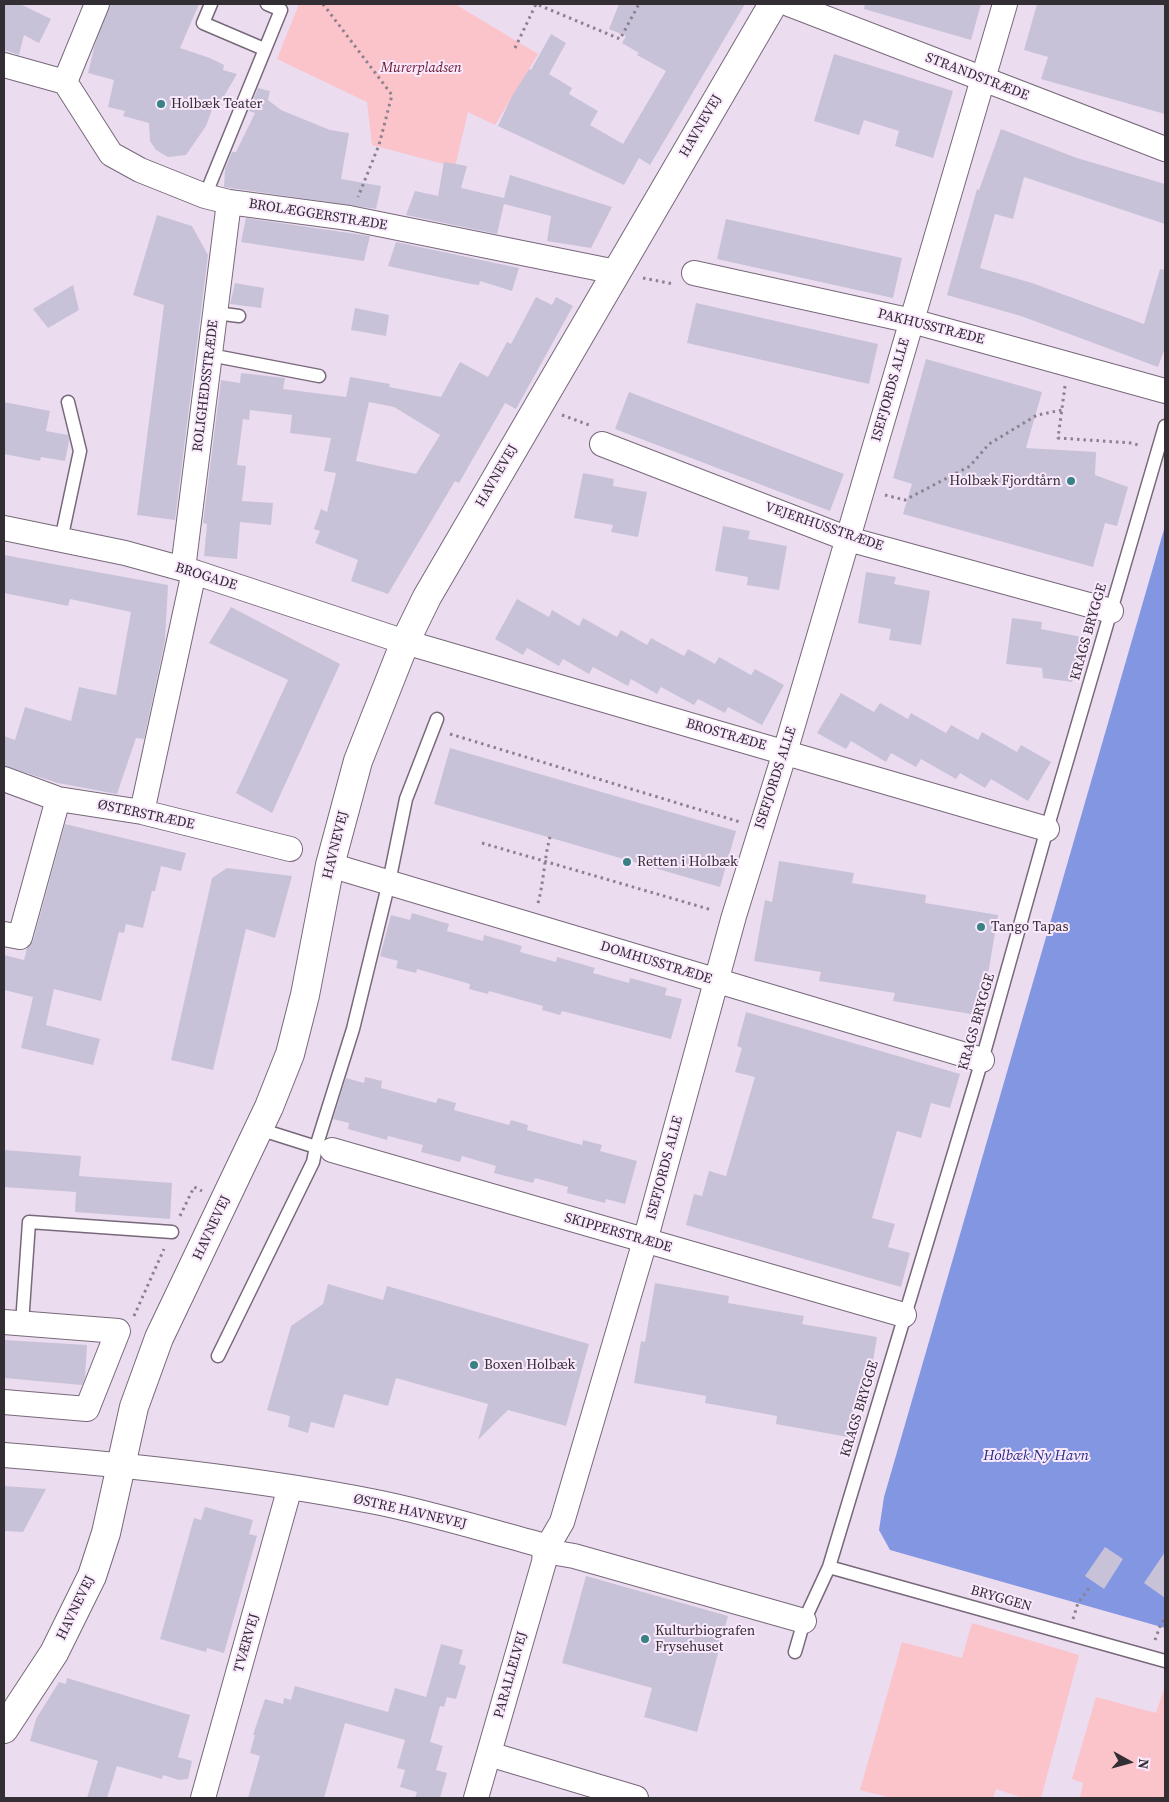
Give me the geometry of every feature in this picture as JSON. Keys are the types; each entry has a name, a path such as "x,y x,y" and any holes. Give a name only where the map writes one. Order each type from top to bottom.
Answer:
{"street":[{"path":"4,65 65,82 97,4"},
{"name":"HAVNEVEJ","path":"4,1729 54,1653 92,1576 106,1533 134,1407 159,1338 259,1128 290,1054 305,995 330,864 358,761 405,642 427,597 773,4"},
{"name":"STRANDSTRÆDE","path":"789,4 1165,149"},
{"name":"ISEFJORDS ALLE","path":"545,1551 562,1522 645,1240 716,980 760,828 785,752 1005,4"},
{"name":"BROLÆGGERSTRÆDE","path":"65,82 111,154 140,170 205,196 229,202 349,218 616,272"},
{"name":"ROLIGHEDSSTRÆDE","path":"142,812 188,571 210,355 229,202"},
{"name":"PAKHUSSTRÆDE","path":"694,273 912,321 1165,390"},
{"name":"VEJERHUSSTRÆDE","path":"602,444 848,539 1111,611"},
{"name":"BROGADE","path":"4,528 125,552 405,642"},
{"name":"BROSTRÆDE","path":"405,642 1047,830"},
{"name":"ØSTERSTRÆDE","path":"4,779 58,799 142,812 290,849"},
{"path":"4,934 20,937 58,799"},
{"name":"DOMHUSSTRÆDE","path":"330,864 982,1060"},
{"name":"SKIPPERSTRÆDE","path":"324,1149 904,1315"},
{"path":"4,1402 87,1409 118,1331 13,1323"},
{"name":"ØSTRE HAVNEVEJ","path":"4,1455 121,1465 378,1502 538,1544 545,1551 574,1556 804,1621"},
{"name":"TVÆRVEJ","path":"203,1798 290,1488"},
{"name":"PARALLELVEJ","path":"476,1798 544,1562 545,1551"},
{"path":"489,1754 636,1798"}],"lane":[{"path":"211,4 203,22 264,49"},
{"path":"205,196 281,10 267,4"},
{"path":"216,313 239,316"},
{"path":"210,355 320,376"},
{"path":"61,540 80,452 68,402"},
{"name":"KRAGS BRYGGE","path":"794,1652 804,1621 829,1567 982,1060 1165,426"},
{"path":"218,1356 313,1162 324,1149 389,882 406,799 434,724"},
{"path":"259,1128 324,1149"},
{"path":"13,1323 29,1222 172,1232"},
{"name":"BRYGGEN","path":"829,1567 1165,1660"}],"path":[{"path":"323,4 392,95 379,145 349,218"},
{"path":"515,48 536,4 620,40 639,4"},
{"path":"616,272 686,286 694,273"},
{"path":"1068,364 1058,438 1132,443 1158,451"},
{"path":"538,406 602,430 602,444"},
{"path":"886,496 905,500 970,466 989,444 1037,415 1062,410"},
{"path":"434,724 760,828"},
{"path":"539,898 544,861 550,837"},
{"path":"482,843 704,908"},
{"path":"1078,1603 1090,1586"},
{"path":"1160,1626 1165,1618"}],"green space":[{"name":"Murerpladsen","path":"299,4 455,4 538,54 495,125 468,112 455,167 372,145 367,102 277,59"},
{"path":"972,1623 1079,1655 1041,1798 1023,1798 996,1789 993,1798 892,1798 860,1790 902,1642 962,1658"},
{"path":"1165,1686 1165,1798 1080,1798 1083,1783 1072,1779 1096,1697 1156,1713"}],"water":[{"name":"Holbæk Ny Havn","path":"1165,526 1165,1628 890,1550 879,1530 884,1497"}],"building":[{"path":"4,4 20,4 51,19 39,43 24,35 19,55 4,50"},
{"path":"110,4 199,4 180,48 210,58 224,65 223,70 237,74 220,103 215,102 206,126 186,155 168,157 156,150 150,141 149,123 123,116 125,111 108,107 114,80 88,73 95,44"},
{"path":"619,4 745,4 650,165 639,158 624,185 498,126 512,96 529,69 531,70 551,34 566,43 549,74 572,88 569,94 598,111 590,125 623,144 666,71 637,55 639,53 622,43 626,36 609,29"},
{"path":"865,4 981,4 971,40 864,9"},
{"path":"1037,4 1165,4 1165,114 1041,79 1048,57 1024,50"},
{"path":"834,54 953,91 933,158 895,146 899,131 864,120 859,135 814,121"},
{"path":"258,88 270,91 268,100 281,110 330,130 349,133 341,179 381,186 376,209 224,187 225,169 232,152 236,152 255,113 249,111"},
{"path":"1001,129 1077,158 1165,184 1165,224 1024,177 1013,219 995,214 980,268 1032,283 1144,324 1160,269 1165,270 1165,348 1158,367 1021,316 947,295 977,189 979,190"},
{"path":"444,162 467,166 461,188 504,198 510,175 612,207 591,248 547,241 551,216 504,204 497,234 406,215 415,191 438,196"},
{"path":"157,215 192,226 208,255 175,520 137,515 164,305 133,295"},
{"path":"246,218 370,236 364,261 241,242"},
{"path":"726,219 902,258 893,298 717,259"},
{"path":"396,242 519,268 512,291 480,281 479,285 471,284 388,266"},
{"path":"235,283 264,288 261,308 230,304"},
{"path":"73,285 79,310 48,328 33,309"},
{"path":"536,297 552,305 556,297 573,306 516,409 505,403 459,483 455,481 388,594 351,581 358,560 315,543 320,531 314,529 321,509 327,512 336,473 324,471 331,438 290,433 292,415 250,410 249,420 243,419 237,465 246,466 242,501 273,503 271,525 240,522 237,559 204,556 207,524 203,523 221,380 240,383 241,373 285,378 283,389 346,397 350,377 390,384 389,387 441,397 460,362 488,377 507,342 511,344","holes":["369,402 394,407 440,435 416,474 356,461"]},
{"path":"696,303 878,344 869,384 687,343"},
{"path":"355,308 389,315 386,336 351,330"},
{"path":"926,359 1042,392 1026,448 1096,452 1095,475 1128,487 1117,526 1105,523 1093,567 903,514 912,484 893,478"},
{"path":"629,392 844,474 830,511 615,429"},
{"path":"4,402 50,411 46,431 68,435 69,441 65,461 41,457 40,461 4,454"},
{"path":"583,473 614,479 613,486 647,492 638,537 611,532 613,525 574,518"},
{"path":"723,526 750,531 748,539 787,546 779,590 747,585 748,577 715,571"},
{"path":"4,555 168,585 165,641 144,739 136,738 117,794 58,783 4,766 4,736 15,740 25,707 71,721 79,687 116,695 131,612 70,599 68,606 4,593"},
{"path":"866,572 896,577 894,584 930,591 921,645 889,640 891,629 858,623"},
{"path":"517,599 549,617 552,610 579,626 583,618 617,637 621,630 647,645 651,638 684,656 688,649 715,664 719,657 751,675 755,669 784,685 762,725 728,707 725,713 698,699 694,705 661,687 657,694 631,679 628,686 593,667 589,674 563,659 559,666 527,648 523,655 495,639"},
{"path":"231,607 340,664 272,813 236,793 288,680 209,643"},
{"path":"1012,618 1042,622 1041,629 1082,637 1072,682 1043,678 1042,668 1006,664"},
{"path":"841,693 874,712 880,703 908,719 911,713 946,733 951,725 978,740 982,732 1017,752 1021,745 1051,762 1028,801 991,779 985,788 960,773 956,779 921,759 916,767 891,753 886,762 851,741 846,749 817,733"},
{"path":"450,748 736,831 720,887 434,804"},
{"path":"65,824 186,853 181,871 161,866 155,891 152,891 143,928 126,924 124,933 119,932 101,1001 54,989 46,1025 100,1039 93,1065 21,1048 33,997 4,990 4,955 24,960 27,948 33,941"},
{"path":"779,861 854,873 852,883 926,895 925,903 998,915 988,974 984,974 977,1015 893,1001 895,993 819,981 821,972 754,961 765,900 772,902"},
{"path":"227,868 292,876 275,938 246,929 213,1070 171,1060 212,878"},
{"path":"412,913 449,924 447,931 483,941 484,935 522,946 520,952 556,962 557,957 595,968 593,973 629,983 630,978 667,988 665,995 682,999 671,1039 562,1011 560,1015 542,1010 543,1006 489,991 488,994 469,989 470,984 417,969 416,973 396,968 398,961 380,956 391,915 410,920"},
{"path":"746,1012 960,1074 950,1108 931,1103 921,1138 897,1131 872,1218 895,1224 888,1247 910,1253 901,1287 686,1225 694,1194 702,1196 709,1171 726,1176 755,1077 735,1072 742,1048 737,1046"},
{"path":"365,1077 382,1081 381,1088 436,1103 438,1098 456,1103 454,1110 509,1125 511,1120 528,1125 527,1130 582,1145 583,1140 602,1145 600,1151 637,1161 625,1204 606,1199 605,1203 567,1193 568,1187 535,1178 533,1183 494,1173 496,1166 462,1156 460,1162 421,1152 423,1145 388,1136 387,1140 348,1129 349,1123 333,1119 346,1078 364,1083"},
{"path":"4,1150 81,1156 79,1176 172,1183 170,1219 75,1212 76,1192 4,1187"},
{"path":"655,1283 729,1296 728,1303 804,1316 802,1324 877,1337 867,1397 856,1395 848,1437 776,1424 777,1416 705,1403 706,1396 634,1383 641,1341 645,1342"},
{"name":"Boxen Holbæk","path":"328,1284 383,1300 387,1286 589,1344 566,1426 508,1410 478,1440 488,1404 396,1378 388,1406 344,1394 334,1428 311,1422 308,1433 288,1427 290,1416 267,1410 291,1326 323,1304"},
{"path":"4,1340 87,1345 85,1378 82,1385 4,1378"},
{"path":"4,1486 46,1489 23,1532 4,1531"},
{"path":"205,1507 253,1520 249,1534 257,1536 224,1653 207,1648 206,1652 160,1639 194,1518 201,1520"},
{"path":"1105,1547 1123,1559 1104,1589 1085,1576"},
{"path":"1165,1552 1165,1598 1144,1583"},
{"name":"Kulturbiografen Frysehuset","path":"586,1576 728,1616 697,1732 644,1717 652,1688 562,1663"},
{"path":"441,1644 463,1650 459,1664 466,1666 456,1699 447,1697 444,1707 440,1706 430,1742 443,1746 436,1770 447,1773 440,1798 415,1798 417,1792 400,1787 405,1770 397,1768 405,1740 345,1723 324,1798 248,1798 260,1756 250,1753 255,1735 253,1735 265,1699 283,1704 284,1698 291,1700 295,1686 388,1712 395,1688 426,1697"},
{"path":"67,1678 190,1715 178,1757 192,1761 188,1779 179,1780 163,1775 162,1779 117,1766 107,1798 87,1798 98,1761 30,1741 36,1719 59,1682 66,1684"}],"place":[{"name":"Holbæk Teater","path":"161,104"},
{"name":"Holbæk Fjordtårn","path":"1071,481"},
{"name":"Retten i Holbæk","path":"627,862"},
{"name":"Tango Tapas","path":"981,927"},
{"name":"Boxen Holbæk","path":"474,1365"},
{"name":"Kulturbiografen Frysehuset","path":"645,1639"}]}
